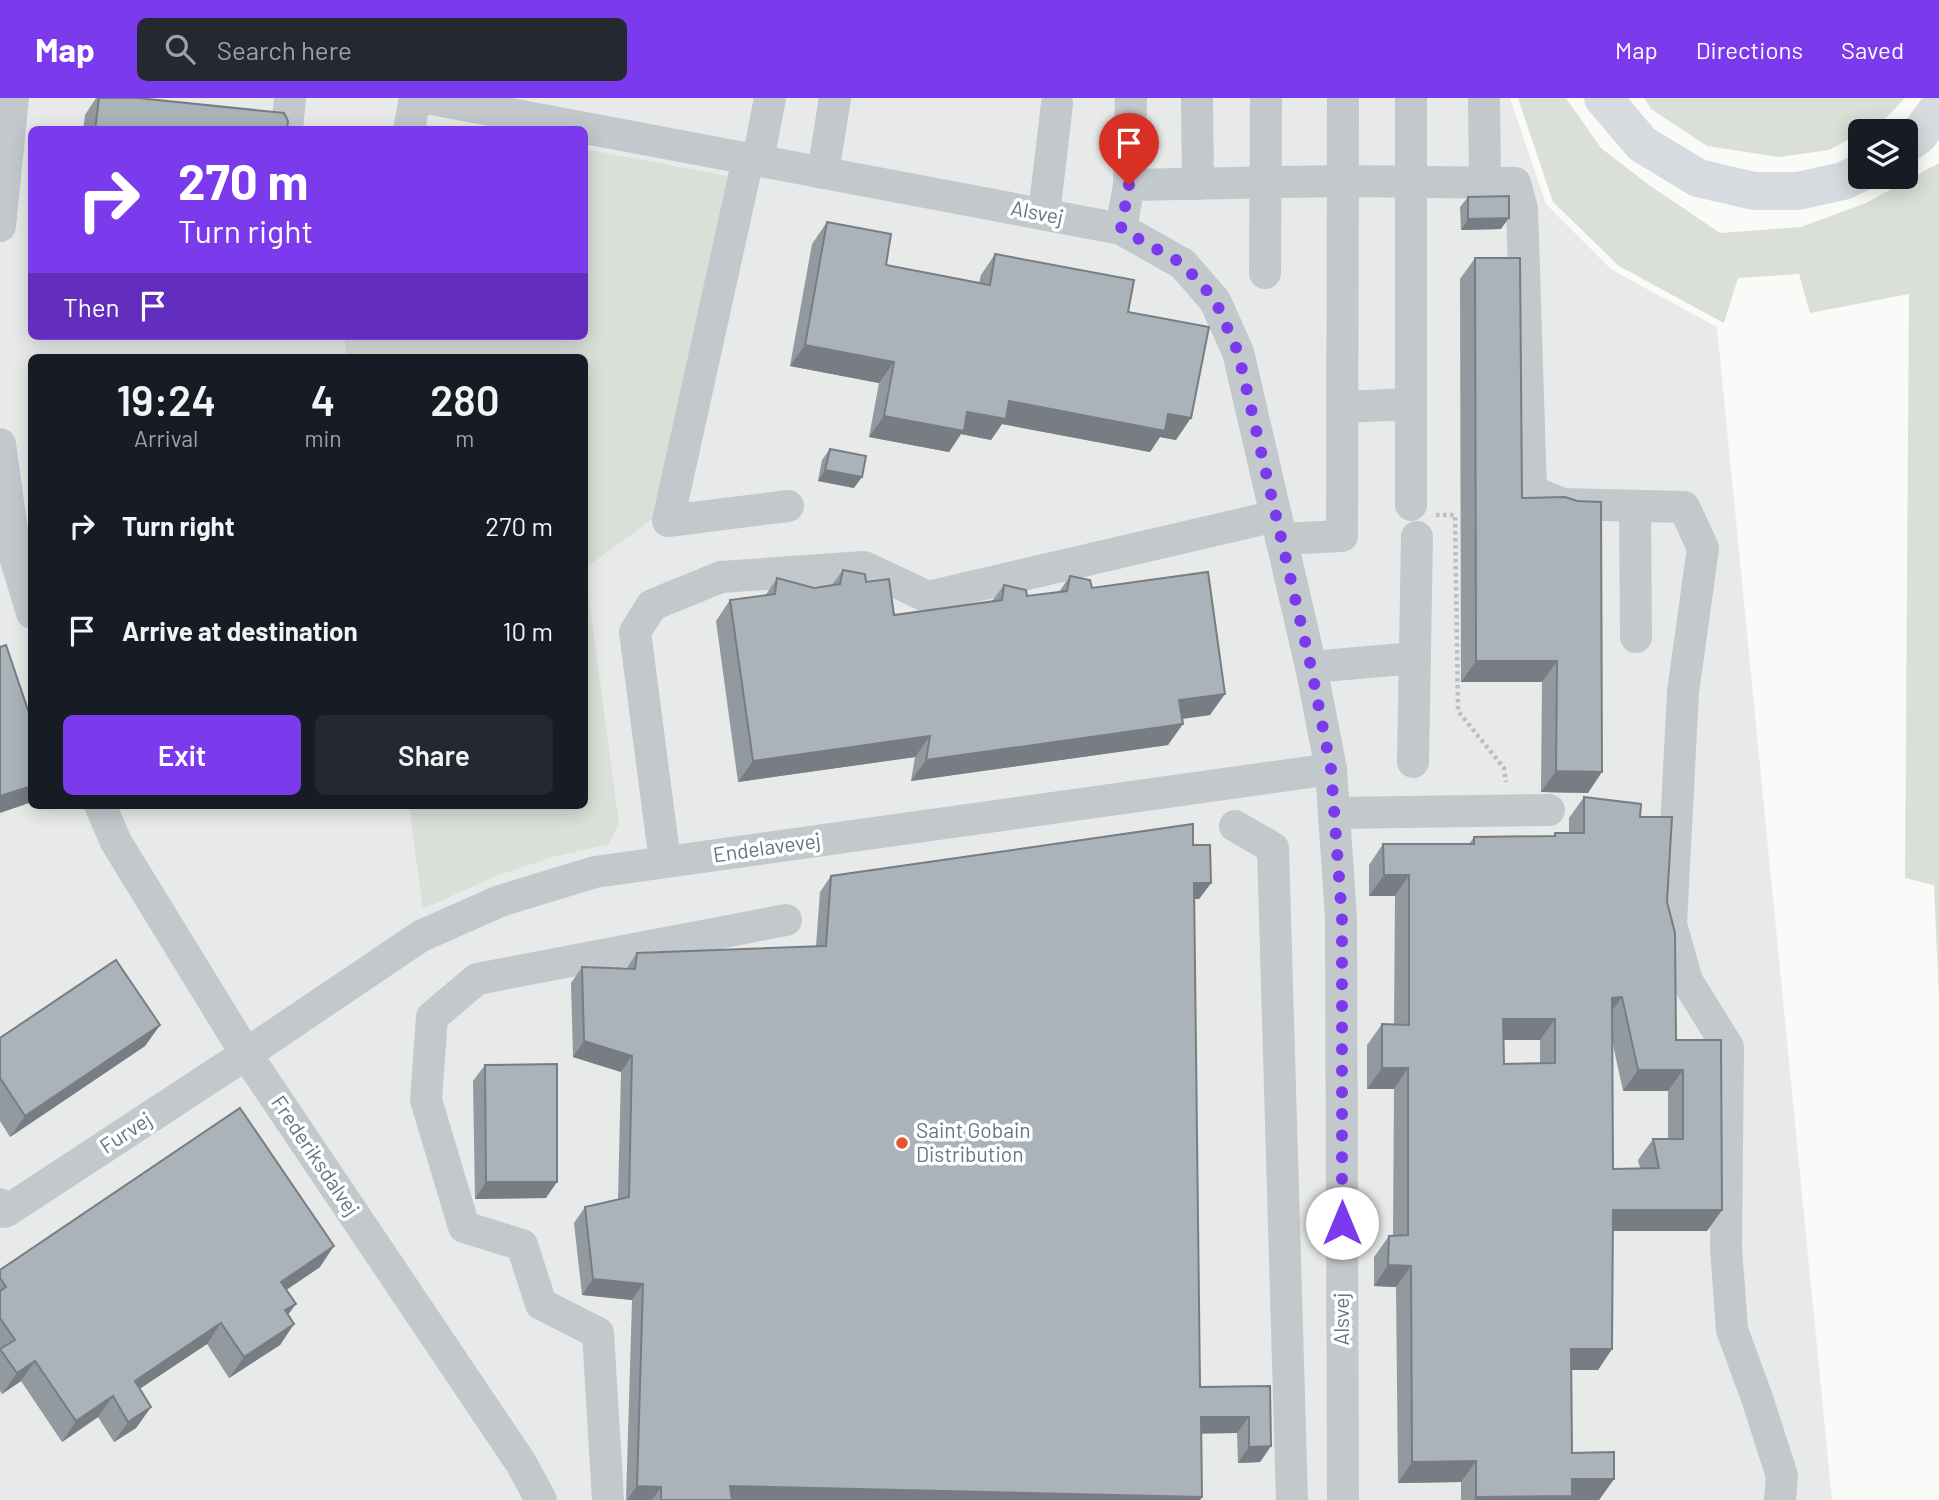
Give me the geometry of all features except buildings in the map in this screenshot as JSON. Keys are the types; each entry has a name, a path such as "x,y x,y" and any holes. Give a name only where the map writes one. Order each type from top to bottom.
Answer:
{"highway":[{"path":"1603,98 1642,144 1698,178 1754,191 1798,191 1848,179"},
{"path":"1918,136 1939,107"}],"street":[{"path":"0,226 13,98"},
{"path":"286,126 290,98"},
{"path":"410,126 415,98"},
{"name":"Alsvej","path":"426,98 495,120 535,126"},
{"path":"770,98 753,159 668,521 788,506"},
{"path":"823,173 835,98"},
{"path":"1121,229 1129,185 1131,98"},
{"path":"1197,98 1198,184"},
{"path":"1265,273 1266,98"},
{"path":"665,862 635,632 652,605 720,578 864,567 928,597 1279,527 1342,536 1343,98"},
{"path":"1411,98 1411,505"},
{"path":"1484,98 1485,183"},
{"path":"1044,214 1057,104"},
{"name":"Alsvej","path":"588,134 753,159 1121,229 1183,264 1215,300 1238,352 1311,667 1331,769 1342,918 1343,1500"},
{"path":"1129,185 1343,181 1515,183 1522,209 1531,491 1563,504 1684,507 1703,548 1683,692 1671,924 1687,981 1728,1047 1726,1247 1732,1330 1782,1476 1780,1500"},
{"path":"1343,407 1411,404"},
{"path":"0,444 20,605"},
{"path":"1634,506 1636,637"},
{"path":"1413,762 1417,537"},
{"path":"1311,667 1415,658"},
{"name":"Endelavevej","path":"246,1054 421,936 500,901 595,872 1331,769"},
{"name":"Frederiksdalvej","path":"102,809 116,842 246,1054 513,1452 541,1500"},
{"path":"1334,813 1549,810"},
{"path":"1235,826 1273,848 1292,1500"},
{"path":"608,1500 598,1333 541,1304 522,1245 464,1227 426,1100 432,1017 477,979 786,920"},
{"name":"Furvej","path":"2,1210 246,1054"}],"shaded area":[{"path":"0,98 1510,98 1546,204 1612,270 1717,327 1832,1500 0,1500"},
{"path":"1518,98 1566,98 1601,148 1649,185 1720,233 1801,227 1866,203 1892,189 1918,189 1918,175 1939,163 1939,999 1934,885 1905,878 1909,294 1810,313 1799,274 1738,278 1724,323 1619,266 1553,202"},
{"path":"1644,98 1905,98 1885,119 1848,119 1848,140 1829,150 1779,157 1707,146 1651,109"},
{"path":"588,150 737,178 654,518 588,566 588,354 347,354 345,340 588,340"},
{"path":"588,592 619,824 609,844 553,857 496,876 423,909 410,809 588,809"}],"place":[{"name":"Saint Gobain Distribution","path":"902,1143"}],"route":[{"path":"1129,185 1121,229 1183,264 1215,300 1238,352 1311,667 1331,769 1342,918 1342,1223"}]}
